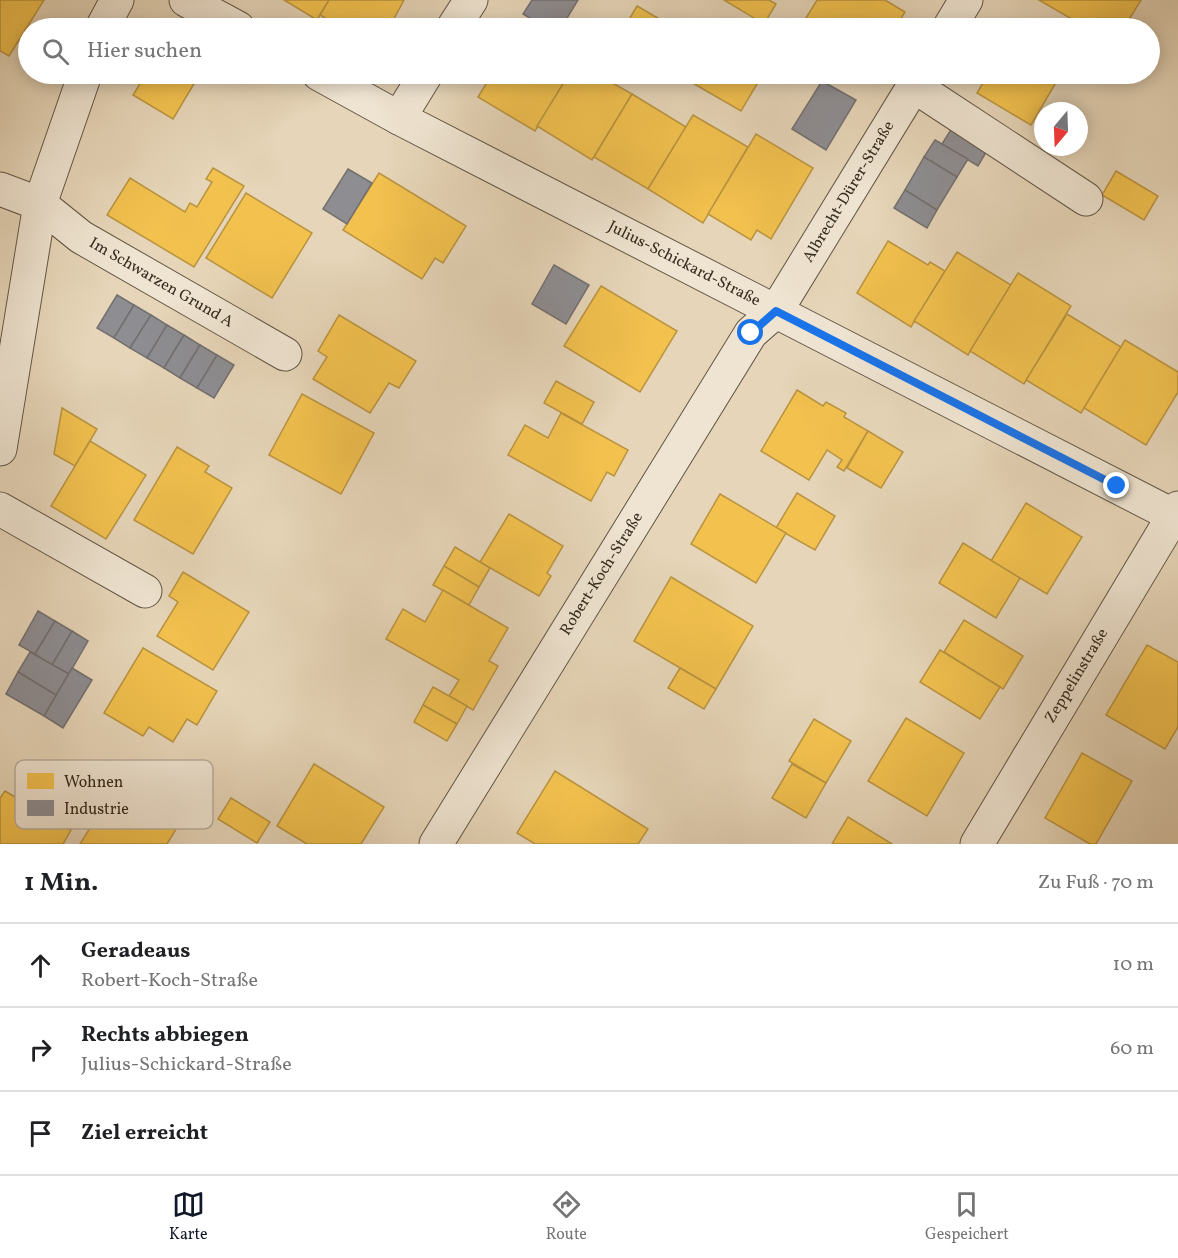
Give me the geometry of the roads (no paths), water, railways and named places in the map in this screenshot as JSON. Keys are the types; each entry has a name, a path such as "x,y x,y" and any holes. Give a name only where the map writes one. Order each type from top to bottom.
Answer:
{"street":[{"path":"107,18 117,0"},
{"path":"186,0 219,18"},
{"path":"459,18 471,0"},
{"path":"955,18 966,0"},
{"path":"0,448 40,204 82,84"},
{"name":"Julius-Schickard-Straße","path":"337,84 399,118 1176,514"},
{"path":"399,118 420,84"},
{"name":"Albrecht-Dürer-Straße","path":"776,311 916,84"},
{"path":"924,84 1086,199"},
{"name":"Im Schwarzen Grund A","path":"0,189 40,204 81,237 285,354"},
{"name":"Robert-Koch-Straße","path":"436,844 751,333 776,311"},
{"path":"0,508 145,591"},
{"name":"Zeppelinstraße","path":"977,844 1176,514"}]}
